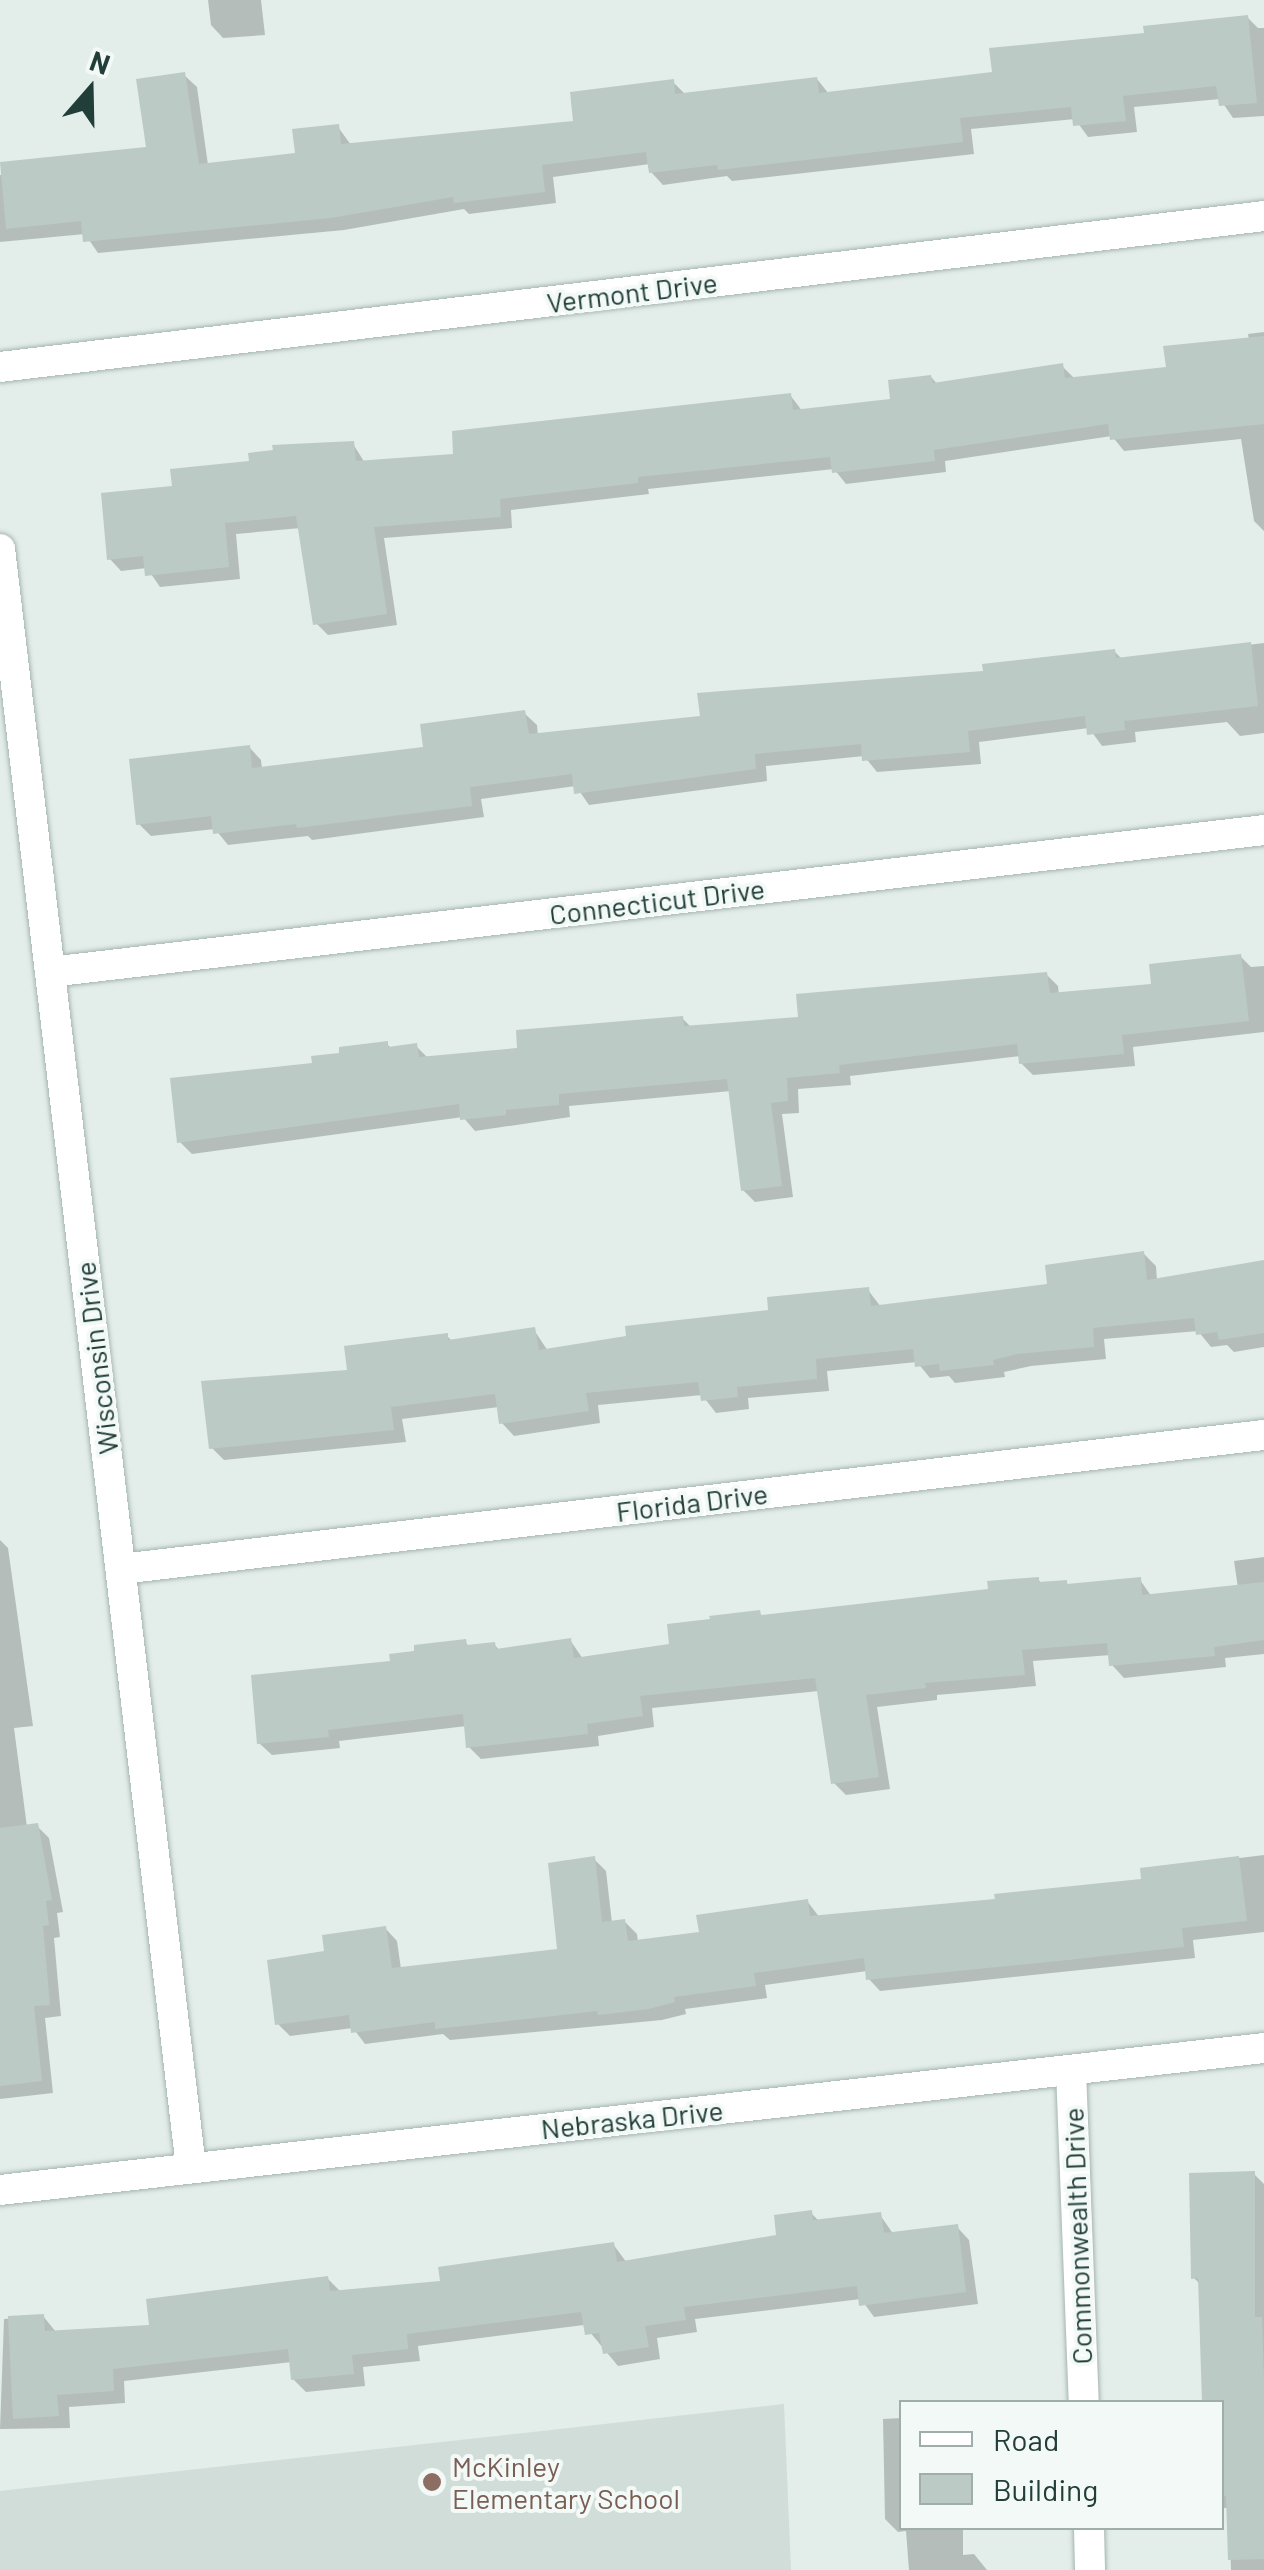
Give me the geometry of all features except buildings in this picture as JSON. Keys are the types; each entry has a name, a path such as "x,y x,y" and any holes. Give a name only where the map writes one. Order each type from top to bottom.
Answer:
{"street":[{"name":"Vermont Drive","path":"0,367 1264,216"},
{"name":"Wisconsin Drive","path":"0,549 191,2168"},
{"name":"Connecticut Drive","path":"50,972 1264,830"},
{"name":"Florida Drive","path":"120,1570 1264,1435"},
{"name":"Nebraska Drive","path":"0,2190 1264,2048"},
{"name":"Commonwealth Drive","path":"1071,2070 1084,2400"},
{"path":"1088,2530 1090,2570"}],"shaded area":[{"name":"McKinley Elementary School","path":"784,2404 791,2570 0,2570 0,2491"}],"place":[{"name":"McKinley Elementary School","path":"432,2482"}]}
